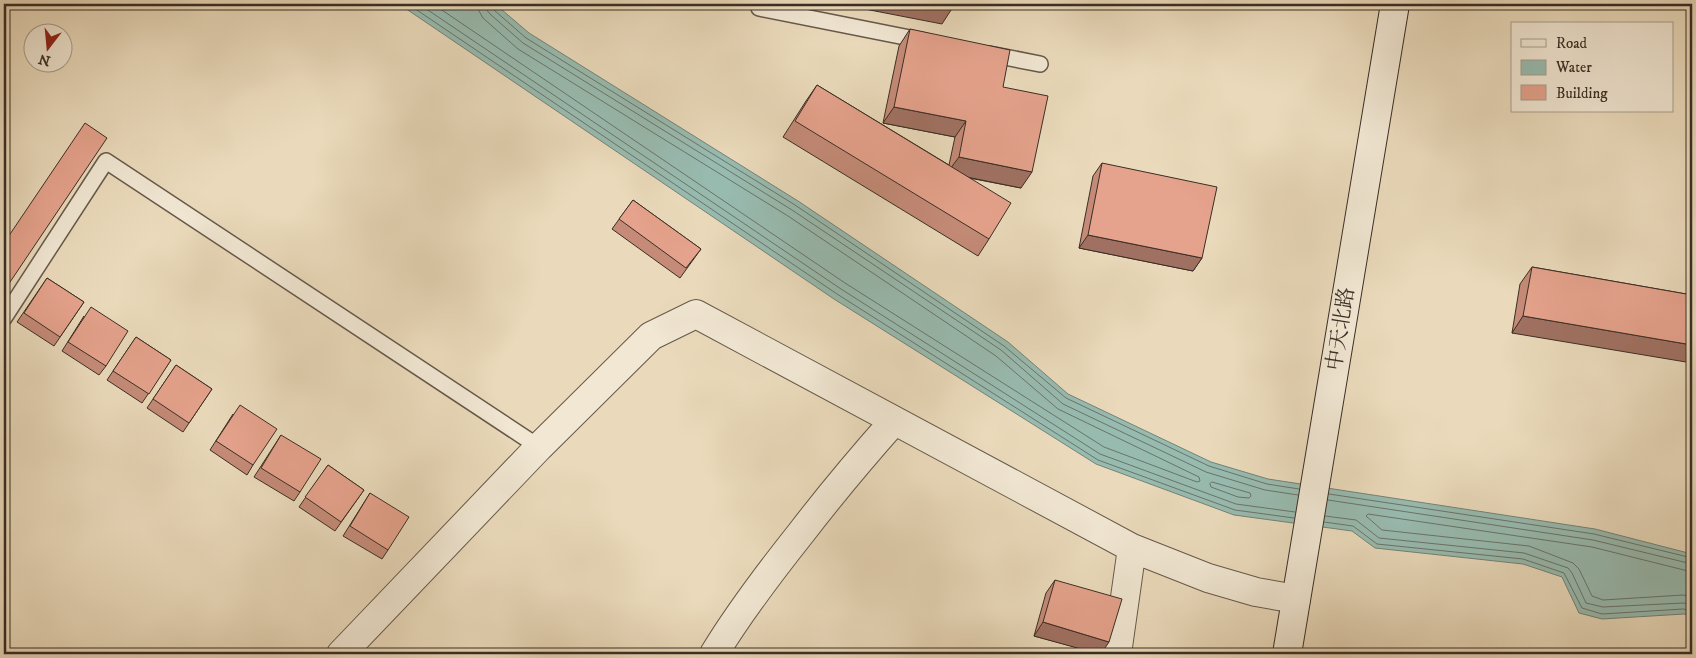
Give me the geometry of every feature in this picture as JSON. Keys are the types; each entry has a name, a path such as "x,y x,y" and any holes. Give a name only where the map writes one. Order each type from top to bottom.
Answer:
{"street":[{"name":"中天北路","path":"1287,654 1395,4"},
{"path":"341,654 539,447 651,336 696,314 1132,548 1208,578 1256,592 1296,599"},
{"path":"714,654 764,579 857,462 894,421"},
{"path":"1117,654 1132,548"}],"lane":[{"path":"760,4 759,8 943,44"},
{"path":"972,50 1040,64"},
{"path":"4,318 106,161 539,447"}],"water":[{"path":"399,4 495,4 529,33 798,201 1008,342 1068,394 1211,462 1268,479 1595,529 1692,554 1692,616 1684,614 1602,619 1579,613 1562,577 1523,564 1375,548 1352,531 1234,515 1096,464 834,299"}],"building":[{"path":"934,4 954,4 953,7"},
{"path":"910,29 1010,50 1003,87 1048,96 1032,172 959,157 966,121 894,107"},
{"path":"817,85 1011,203 989,239 795,121"},
{"path":"85,123 107,138 4,291 4,243"},
{"path":"1102,163 1217,187 1202,258 1088,235"},
{"path":"633,200 701,249 686,268 619,219"},
{"path":"1532,267 1692,295 1692,345 1523,316"},
{"path":"47,278 84,302 60,337 24,313"},
{"path":"91,307 128,331 106,366 68,342"},
{"path":"136,337 171,360 149,394 113,371"},
{"path":"176,365 212,389 189,423 153,399"},
{"path":"240,405 277,429 253,465 216,441"},
{"path":"281,435 321,459 300,492 261,468"},
{"path":"328,465 364,490 341,522 305,497"},
{"path":"370,493 409,517 388,550 350,526"},
{"path":"1055,580 1122,599 1109,642 1043,622"}]}
